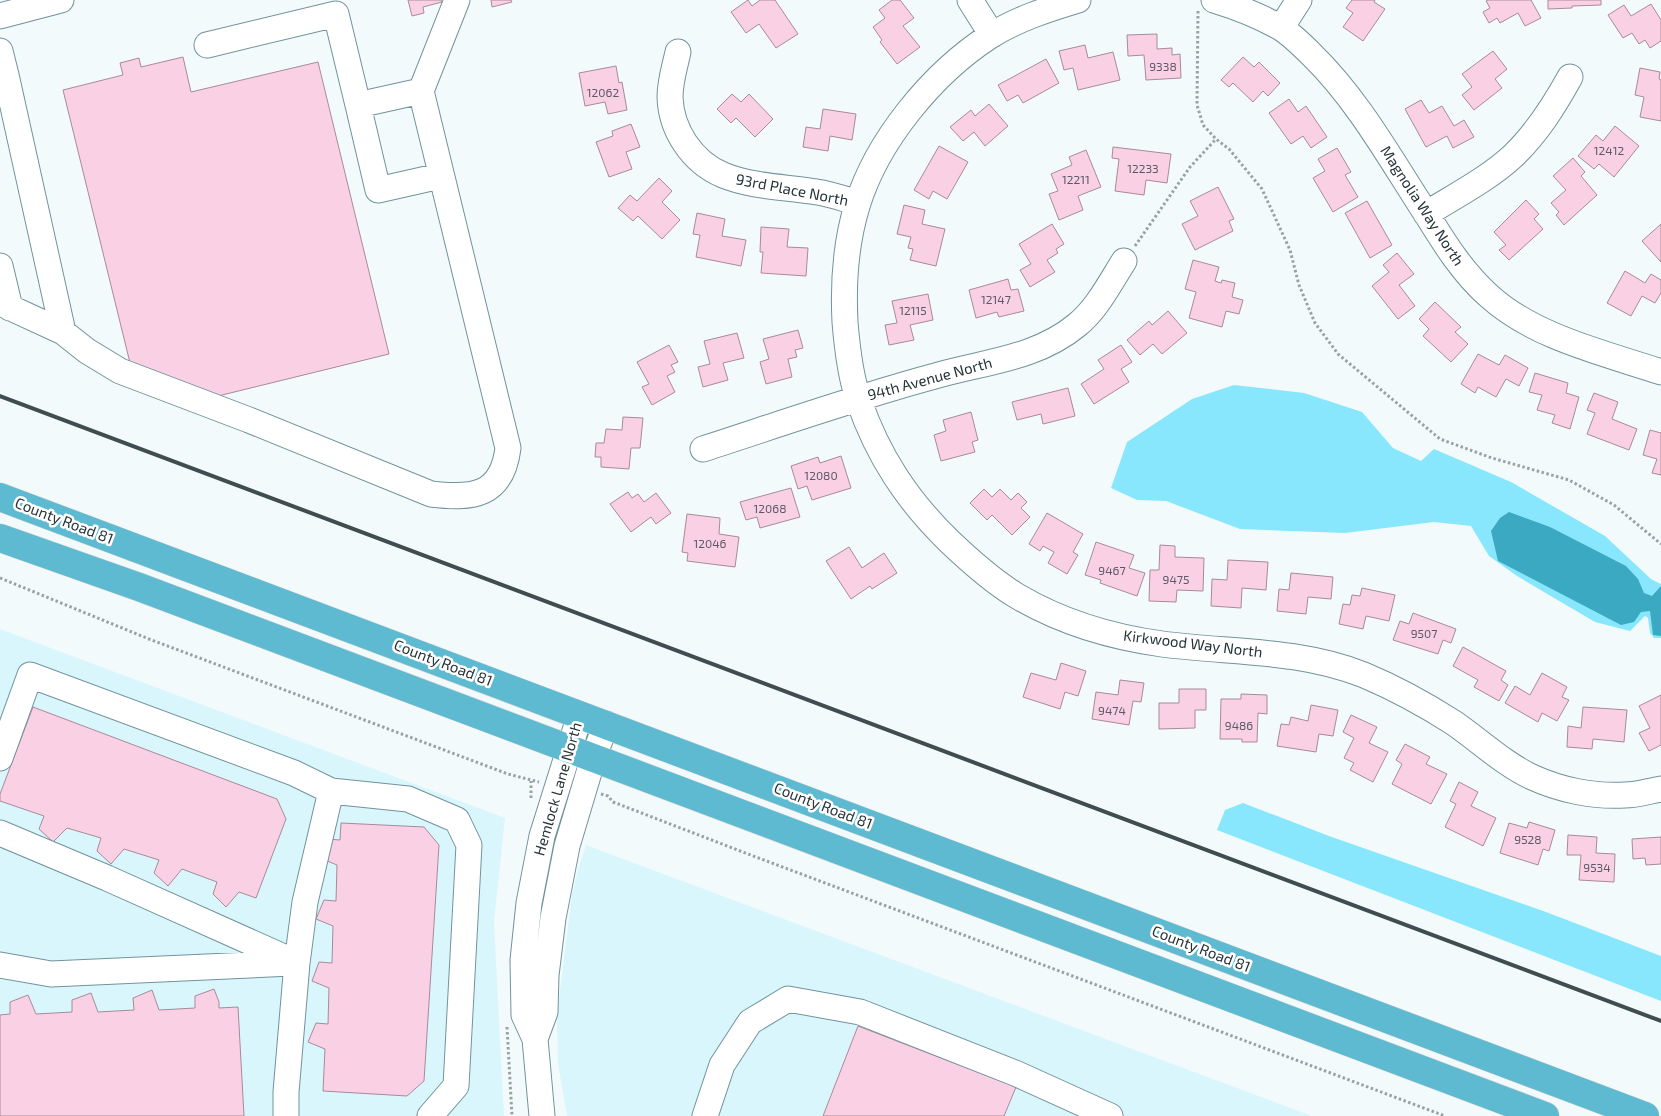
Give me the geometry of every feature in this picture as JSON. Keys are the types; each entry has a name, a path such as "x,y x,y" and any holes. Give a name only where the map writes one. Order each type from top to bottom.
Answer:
{"highway":[{"name":"County Road 81","path":"0,497 1645,1116"},
{"path":"0,538 139,587 1545,1116"}],"street":[{"path":"0,16 61,0"},
{"path":"0,266 5,306 63,332 120,371 249,420 431,494 452,497 472,495 487,490 498,478 506,464 508,448 440,176 421,90 457,0"},
{"path":"970,0 992,35"},
{"name":"Kirkwood Way North","path":"1078,0 1038,12 992,35 960,59 926,89 898,125 874,165 858,203 847,254 844,299 846,340 858,399 883,455 902,488 935,527 980,570 1015,595 1061,619 1112,635 1163,644 1260,652 1312,660 1362,674 1409,696 1455,724 1530,776 1557,787 1593,794 1627,795 1661,789"},
{"path":"1281,28 1299,0"},
{"name":"Magnolia Way North","path":"1206,5 1239,8 1281,28 1304,47 1332,75 1356,104 1464,271 1490,297 1521,319 1554,336 1661,372"},
{"path":"207,45 336,14 378,190 440,176"},
{"path":"0,51 3,76 63,332"},
{"name":"93rd Place North","path":"678,52 671,83 670,98 674,121 684,143 700,161 722,175 746,182 820,192 858,203"},
{"path":"1426,214 1482,179 1513,156 1538,129 1554,106 1570,77"},
{"path":"358,105 421,90"},
{"name":"94th Avenue North","path":"703,449 934,376 1025,354 1052,342 1077,325 1097,302 1124,261"},
{"path":"0,758 30,675 294,773 331,791 408,799 457,820 469,845 456,1086 430,1116"},
{"name":"Hemlock Lane North","path":"535,1040 545,1012 546,975 567,846 584,790 580,714"},
{"name":"Hemlock Lane North","path":"542,1116 535,1040 524,1015 523,960 529,903 542,836 557,784 606,724"},
{"path":"286,1116 286,1092 305,902 331,791"},
{"path":"0,833 107,878 298,963"},
{"path":"0,965 51,974 298,963"},
{"path":"705,1116 722,1065 750,1022 788,999 860,1012 1016,1073 1110,1116"}],"path":[{"path":"1206,5 1196,104 1203,125 1229,149 1262,189 1290,250 1299,285 1315,323 1338,354 1440,439 1492,458 1569,480 1614,505 1661,544"},
{"path":"1124,261 1190,167 1216,139"},
{"path":"0,578 149,639 508,774 531,781 557,784"},
{"path":"584,790 608,796 613,802 704,838 1444,1116"}],"shaded area":[{"path":"1234,385 1304,393 1362,412 1393,448 1421,461 1434,449 1511,482 1605,536 1651,579 1661,584 1661,638 1654,638 1650,633 1648,618 1645,616 1630,631 1595,622 1517,576 1489,556 1471,526 1434,522 1345,533 1240,529 1166,501 1137,500 1111,488 1127,442 1192,399"},
{"path":"1509,512 1550,527 1626,566 1638,579 1644,593 1652,596 1661,586 1661,636 1653,635 1650,611 1641,612 1634,622 1621,625 1498,561 1491,531 1500,518"},
{"path":"0,629 505,818 494,922 504,1116 0,1116"},
{"path":"1243,803 1329,836 1546,912 1661,956 1661,1001 1217,830 1225,810"},
{"path":"586,845 1312,1116 567,1116 558,1064 557,1015 572,894"}],"building":[{"path":"408,0 441,0 442,2 423,7 424,13 412,16"},
{"path":"491,0 511,0 512,2 492,7"},
{"path":"748,0 752,6 760,0 775,0 798,34 776,48 759,24 746,33 731,12"},
{"path":"892,0 900,0 914,18 903,26 920,47 897,64 880,42 882,40 873,27 885,18 879,10"},
{"path":"1352,0 1375,0 1374,2 1385,9 1363,41 1343,27 1353,13 1346,8"},
{"path":"1531,0 1541,18 1525,26 1518,13 1500,23 1497,18 1489,23 1483,12 1490,8 1486,1"},
{"path":"1548,0 1601,0 1601,5 1548,9"},
{"path":"1651,4 1661,20 1661,41 1650,48 1645,40 1639,44 1632,33 1623,38 1608,15 1624,5 1631,16"},
{"path":"1157,34 1157,49 1172,48 1172,55 1180,54 1181,78 1146,80 1144,55 1128,56 1127,35"},
{"path":"1085,45 1088,58 1113,52 1120,80 1078,90 1073,68 1064,70 1059,51"},
{"path":"1493,51 1507,69 1495,79 1502,88 1474,110 1462,95 1472,87 1462,74"},
{"path":"183,57 191,92 318,62 389,354 214,397 132,371 63,90 123,75 120,63 139,58 141,67"},
{"path":"1243,57 1254,67 1259,62 1280,83 1268,96 1263,91 1253,102 1233,83 1229,87 1221,80"},
{"path":"1046,59 1059,83 1023,103 1018,95 1007,101 998,85"},
{"path":"616,66 619,83 622,82 627,110 608,114 605,102 585,106 579,73"},
{"path":"1640,68 1660,72 1661,121 1640,117 1644,97 1635,95"},
{"path":"732,94 741,102 749,94 773,119 755,137 736,118 731,123 717,109"},
{"path":"1289,99 1298,112 1306,106 1327,137 1311,148 1303,136 1291,144 1269,113"},
{"path":"1421,100 1429,113 1442,106 1454,126 1464,120 1474,137 1453,148 1447,136 1426,147 1405,109"},
{"path":"989,104 1008,126 985,146 974,132 963,141 950,127 971,110 975,116"},
{"path":"823,109 856,114 852,140 830,136 828,151 803,147 806,127 820,129"},
{"path":"631,124 640,147 626,152 632,169 609,177 596,142 613,136 612,131"},
{"path":"1615,126 1639,146 1614,177 1599,164 1594,169 1578,156 1596,135 1603,141"},
{"path":"939,146 968,162 947,199 933,191 929,199 914,190"},
{"path":"1113,147 1171,154 1167,183 1146,180 1144,195 1115,191 1119,159 1112,158"},
{"path":"1337,148 1351,172 1345,175 1358,197 1333,212 1313,178 1325,171 1318,159"},
{"path":"1086,150 1101,187 1078,196 1083,210 1059,220 1049,194 1058,191 1051,174 1072,165 1069,157"},
{"path":"1573,158 1585,172 1581,176 1597,195 1564,225 1556,215 1559,212 1551,203 1566,190 1553,176"},
{"path":"659,178 672,191 662,202 680,220 662,239 638,216 633,221 618,208 630,195 637,201"},
{"path":"1218,187 1234,219 1229,221 1233,231 1195,250 1182,224 1198,216 1190,201"},
{"path":"1526,200 1539,214 1534,219 1543,229 1509,260 1499,250 1506,245 1494,232"},
{"path":"1367,201 1392,245 1370,258 1345,213"},
{"path":"904,205 925,210 922,224 945,229 936,266 910,260 913,249 908,248 911,237 897,234"},
{"path":"697,213 725,219 722,236 746,240 741,266 696,257 700,235 693,234"},
{"path":"1052,224 1064,244 1056,249 1058,253 1047,260 1055,272 1030,287 1020,270 1031,264 1019,244"},
{"path":"1661,224 1661,262 1642,241"},
{"path":"761,227 789,229 787,247 808,248 806,276 761,273 763,252 760,252"},
{"path":"1397,253 1414,274 1399,285 1415,306 1398,319 1372,286 1389,272 1383,265"},
{"path":"1193,260 1219,267 1215,281 1221,283 1222,280 1235,283 1232,297 1243,300 1239,314 1226,311 1222,327 1189,318 1196,292 1185,289"},
{"path":"1625,271 1645,283 1651,274 1661,280 1661,293 1655,303 1642,296 1631,316 1607,303"},
{"path":"1008,279 1011,290 1018,289 1024,311 999,317 997,312 976,318 969,290"},
{"path":"928,294 933,320 910,325 914,340 889,345 885,325 897,323 892,301"},
{"path":"1435,302 1461,327 1455,332 1468,344 1451,362 1423,336 1429,329 1419,319"},
{"path":"1168,311 1187,333 1162,354 1153,344 1140,355 1127,340 1149,321 1152,325"},
{"path":"798,330 803,348 795,350 797,357 788,359 792,377 766,384 760,362 769,359 763,339"},
{"path":"737,333 744,358 723,363 728,380 703,387 698,367 710,364 704,341"},
{"path":"669,345 678,362 671,365 675,372 667,376 675,392 652,405 642,387 649,384 637,362"},
{"path":"1121,345 1132,362 1121,369 1129,382 1094,404 1081,384 1104,369 1098,360"},
{"path":"1478,354 1499,365 1505,355 1528,368 1519,386 1506,379 1496,397 1478,387 1475,393 1461,384"},
{"path":"1535,373 1568,383 1566,393 1579,397 1570,429 1552,423 1555,415 1537,410 1542,395 1529,392"},
{"path":"1068,388 1075,416 1043,424 1041,414 1017,420 1012,402"},
{"path":"1594,393 1618,402 1612,419 1637,429 1629,450 1587,434 1595,413 1587,410"},
{"path":"971,412 978,440 972,442 975,452 941,461 934,435 946,431 943,420"},
{"path":"623,417 643,418 640,448 631,448 629,469 601,467 601,457 595,457 596,443 604,443 606,429 622,430"},
{"path":"1650,430 1661,433 1661,475 1652,473 1657,459 1643,455"},
{"path":"841,456 851,488 812,500 807,486 798,489 791,466 818,457 820,463"},
{"path":"791,488 800,517 760,528 757,517 746,520 740,502"},
{"path":"984,489 992,497 1000,489 1011,500 1018,493 1027,502 1021,508 1030,517 1012,535 992,515 987,520 970,503"},
{"path":"628,492 632,498 638,494 644,502 656,493 671,513 656,524 651,517 631,532 610,504"},
{"path":"1047,513 1083,534 1073,552 1078,555 1067,574 1048,563 1054,552 1043,546 1040,551 1029,544"},
{"path":"687,514 720,518 719,534 739,537 735,567 687,561 688,553 682,552"},
{"path":"1096,542 1134,555 1129,568 1145,573 1137,596 1100,583 1101,580 1085,575"},
{"path":"1160,545 1175,546 1175,557 1204,558 1203,591 1177,590 1176,602 1149,601 1150,570 1159,570"},
{"path":"849,547 862,568 884,553 897,573 872,589 870,586 851,599 826,561"},
{"path":"1228,560 1268,562 1266,590 1242,588 1241,608 1211,606 1212,579 1227,580"},
{"path":"1291,573 1333,577 1331,599 1308,597 1306,614 1277,611 1279,589 1289,590"},
{"path":"1362,588 1395,595 1389,621 1366,616 1363,629 1339,624 1343,604 1350,605 1352,595 1360,596"},
{"path":"1413,613 1456,629 1451,643 1443,640 1438,654 1393,640 1400,621 1409,624"},
{"path":"1463,647 1506,671 1501,680 1508,685 1499,701 1474,687 1478,680 1453,666"},
{"path":"1061,663 1086,671 1078,696 1065,692 1060,709 1023,697 1031,673 1056,680"},
{"path":"1542,673 1567,687 1562,697 1569,700 1557,721 1542,713 1538,722 1505,703 1515,686 1530,695"},
{"path":"1120,680 1144,683 1141,702 1133,701 1129,725 1092,719 1096,692 1118,695"},
{"path":"1179,689 1206,689 1206,710 1195,710 1195,728 1159,729 1159,703 1179,703"},
{"path":"1241,694 1267,695 1267,714 1258,713 1257,742 1242,742 1242,739 1220,739 1221,699 1241,699"},
{"path":"1661,695 1661,745 1649,751 1639,733 1650,728 1639,706"},
{"path":"1311,705 1338,710 1333,736 1319,734 1316,752 1277,746 1281,724 1289,725 1291,717 1308,721"},
{"path":"33,707 277,799 286,819 256,898 239,892 226,907 213,894 217,882 182,869 168,886 154,873 159,860 124,849 111,864 97,851 101,838 67,828 53,842 39,829 44,816 0,801 0,794"},
{"path":"1583,707 1627,710 1624,742 1593,739 1592,749 1567,747 1568,726 1581,728"},
{"path":"1351,715 1377,727 1369,743 1388,752 1373,782 1350,770 1354,763 1344,758 1354,738 1343,732"},
{"path":"1405,744 1430,757 1426,764 1447,774 1431,804 1392,784 1402,764 1396,760"},
{"path":"1459,782 1478,792 1471,806 1496,818 1483,846 1445,827 1456,804 1450,801"},
{"path":"1529,822 1555,830 1549,851 1543,849 1538,865 1500,853 1509,823 1527,828"},
{"path":"341,823 424,827 439,845 424,1081 407,1096 323,1091 325,1049 308,1042 316,1023 328,1024 329,988 312,981 319,962 332,963 333,926 316,919 324,900 336,901 337,865 320,858 328,839 340,840"},
{"path":"1568,835 1597,837 1596,853 1615,854 1614,882 1579,880 1581,855 1567,855"},
{"path":"1661,837 1661,864 1646,865 1645,858 1633,859 1632,839"},
{"path":"214,989 219,1002 219,1008 238,1007 244,1116 0,1116 0,1015 10,1014 10,1002 28,995 36,1014 72,1012 72,1000 91,993 98,1012 134,1010 133,998 152,990 159,1010 195,1008 195,996"},
{"path":"858,1026 1016,1087 1004,1116 823,1116"}],"railway":[{"path":"0,396 1661,1021"}]}
